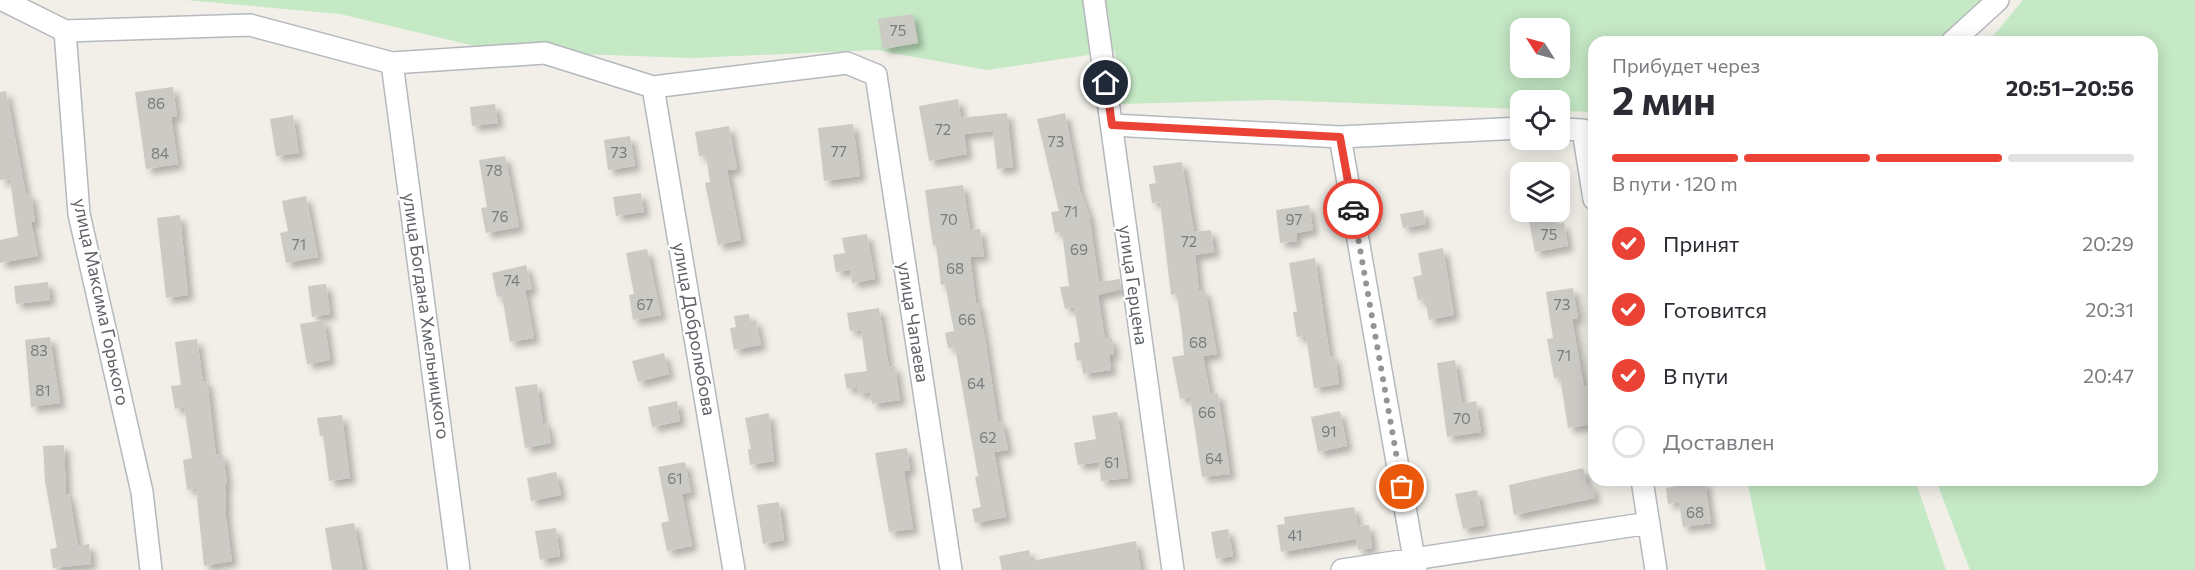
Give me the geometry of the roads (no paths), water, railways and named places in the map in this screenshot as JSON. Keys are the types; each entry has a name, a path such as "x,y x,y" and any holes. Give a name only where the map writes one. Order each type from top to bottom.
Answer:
{"street":[{"path":"3,0 65,31 250,25 392,63 545,53 653,87"},
{"name":"улица Герцена","path":"1094,0 1173,570"},
{"path":"1959,36 1998,0"},
{"name":"улица Максима Горького","path":"65,31 79,214 142,492 151,570"},
{"name":"улица Богдана Хмельницкого","path":"392,63 459,570"},
{"name":"улица Чапаева","path":"653,87 847,63 876,75 951,570"},
{"name":"улица Добролюбова","path":"653,87 734,570"},
{"path":"1112,125 1340,137 1510,129"},
{"path":"1579,130 1588,171"},
{"path":"1340,137 1415,564"},
{"path":"1643,486 1656,570"},
{"path":"1342,570 1415,564 1649,524"}]}
